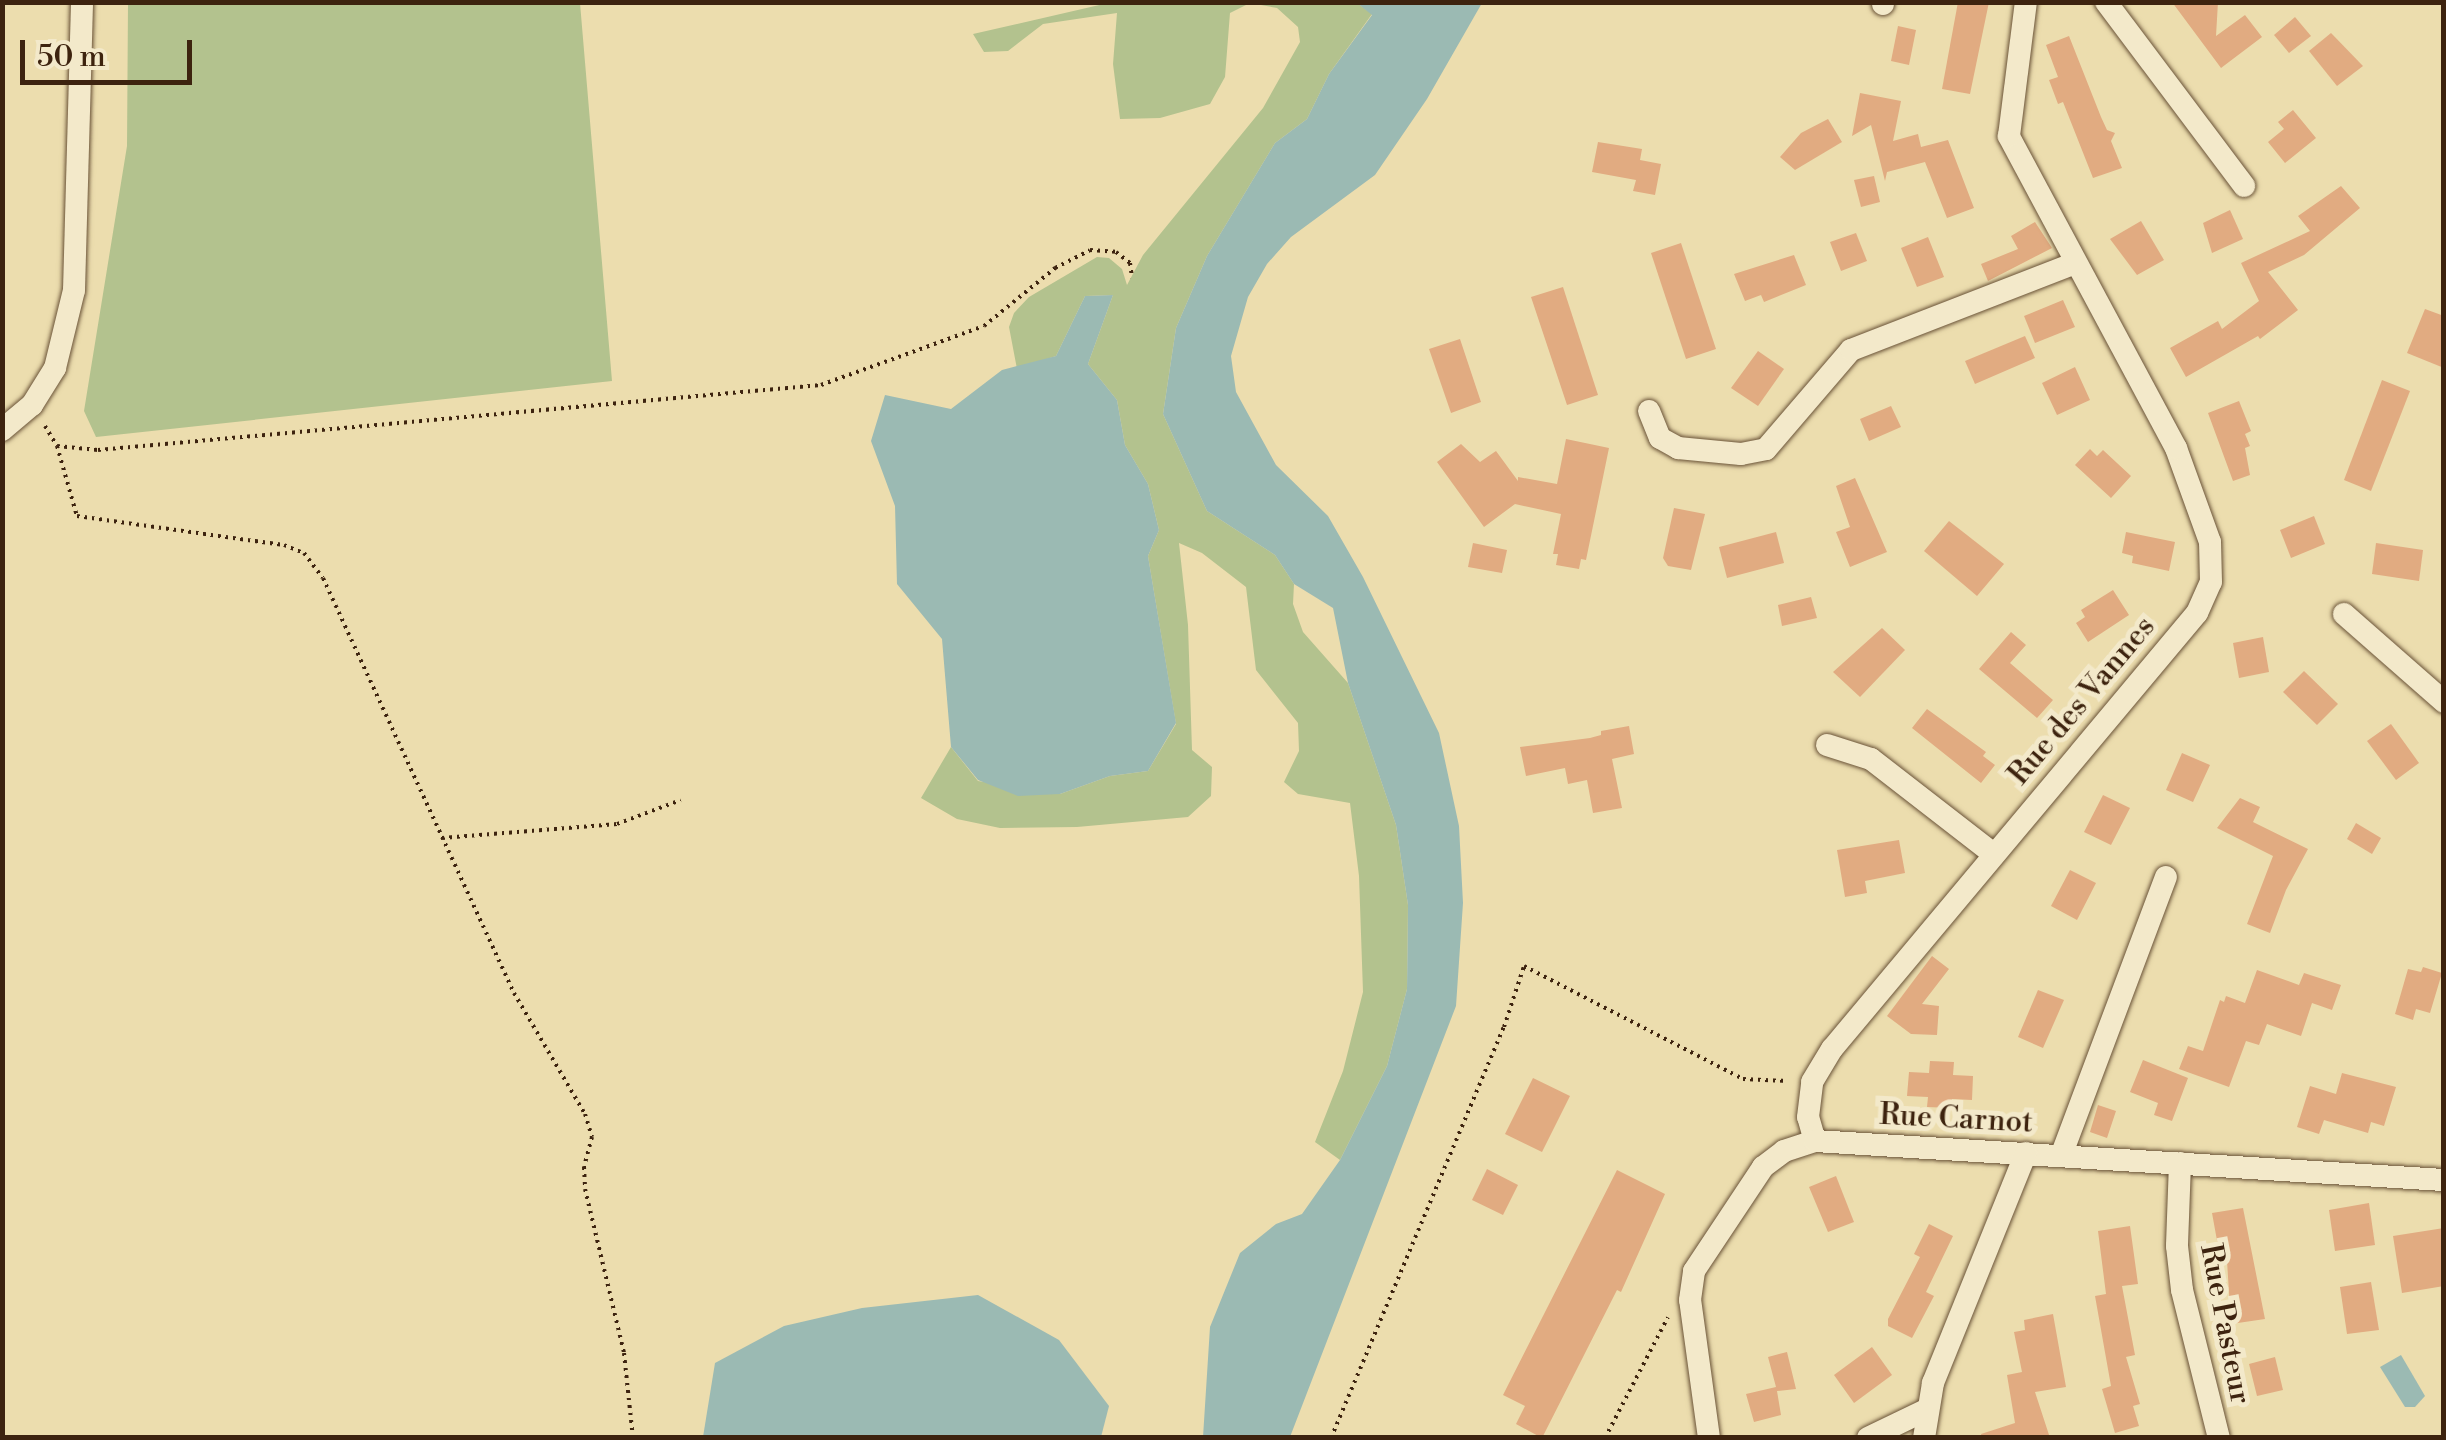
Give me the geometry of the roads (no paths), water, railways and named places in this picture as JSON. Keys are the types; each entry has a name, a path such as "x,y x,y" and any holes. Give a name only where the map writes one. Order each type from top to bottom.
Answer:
{"street":[{"path":"2,430 32,405 55,368 74,290 82,2"},
{"name":"Rue des Vannes","path":"1815,1141 1808,1117 1812,1082 1832,1049 1992,853 2197,613 2211,582 2210,542 2176,448 2009,136 2026,2"},
{"path":"2106,2 2244,186"},
{"path":"1650,411 1660,438 1678,448 1741,454 1766,450 1851,350 2075,263"},
{"path":"2344,614 2443,697"},
{"path":"1826,745 1870,759 1992,853"},
{"path":"2061,1156 2166,876"},
{"name":"Rue Carnot","path":"1709,1438 1692,1308 1694,1271 1763,1167 1784,1151 1815,1141 2444,1180"},
{"path":"1924,1438 1926,1410 2026,1154"},
{"name":"Rue Pasteur","path":"2180,1163 2177,1246 2182,1290 2219,1438"},
{"path":"1868,1438 1926,1410"}],"water":[{"path":"1357,3 1482,3 1427,99 1375,175 1291,237 1267,264 1248,297 1231,356 1236,392 1276,465 1328,516 1363,577 1439,733 1459,826 1463,903 1456,1006 1290,1437 1203,1437 1210,1327 1240,1253 1276,1224 1302,1214 1340,1160 1387,1066 1407,989 1408,905 1396,825 1348,683 1333,608 1294,584 1275,555 1207,511 1163,414 1176,328 1207,256 1275,143 1307,119 1329,74 1372,15"},
{"path":"1113,295 1088,364 1117,400 1125,445 1148,484 1159,530 1148,556 1176,723 1148,771 1110,776 1060,794 1018,796 978,780 951,747 942,639 897,584 895,506 871,441 885,395 951,409 1002,370 1056,356 1085,296"},
{"path":"978,1295 1059,1340 1109,1406 1101,1437 703,1437 715,1363 784,1326 862,1308"},
{"path":"2401,1355 2425,1396 2415,1407 2405,1407 2380,1367"}]}
